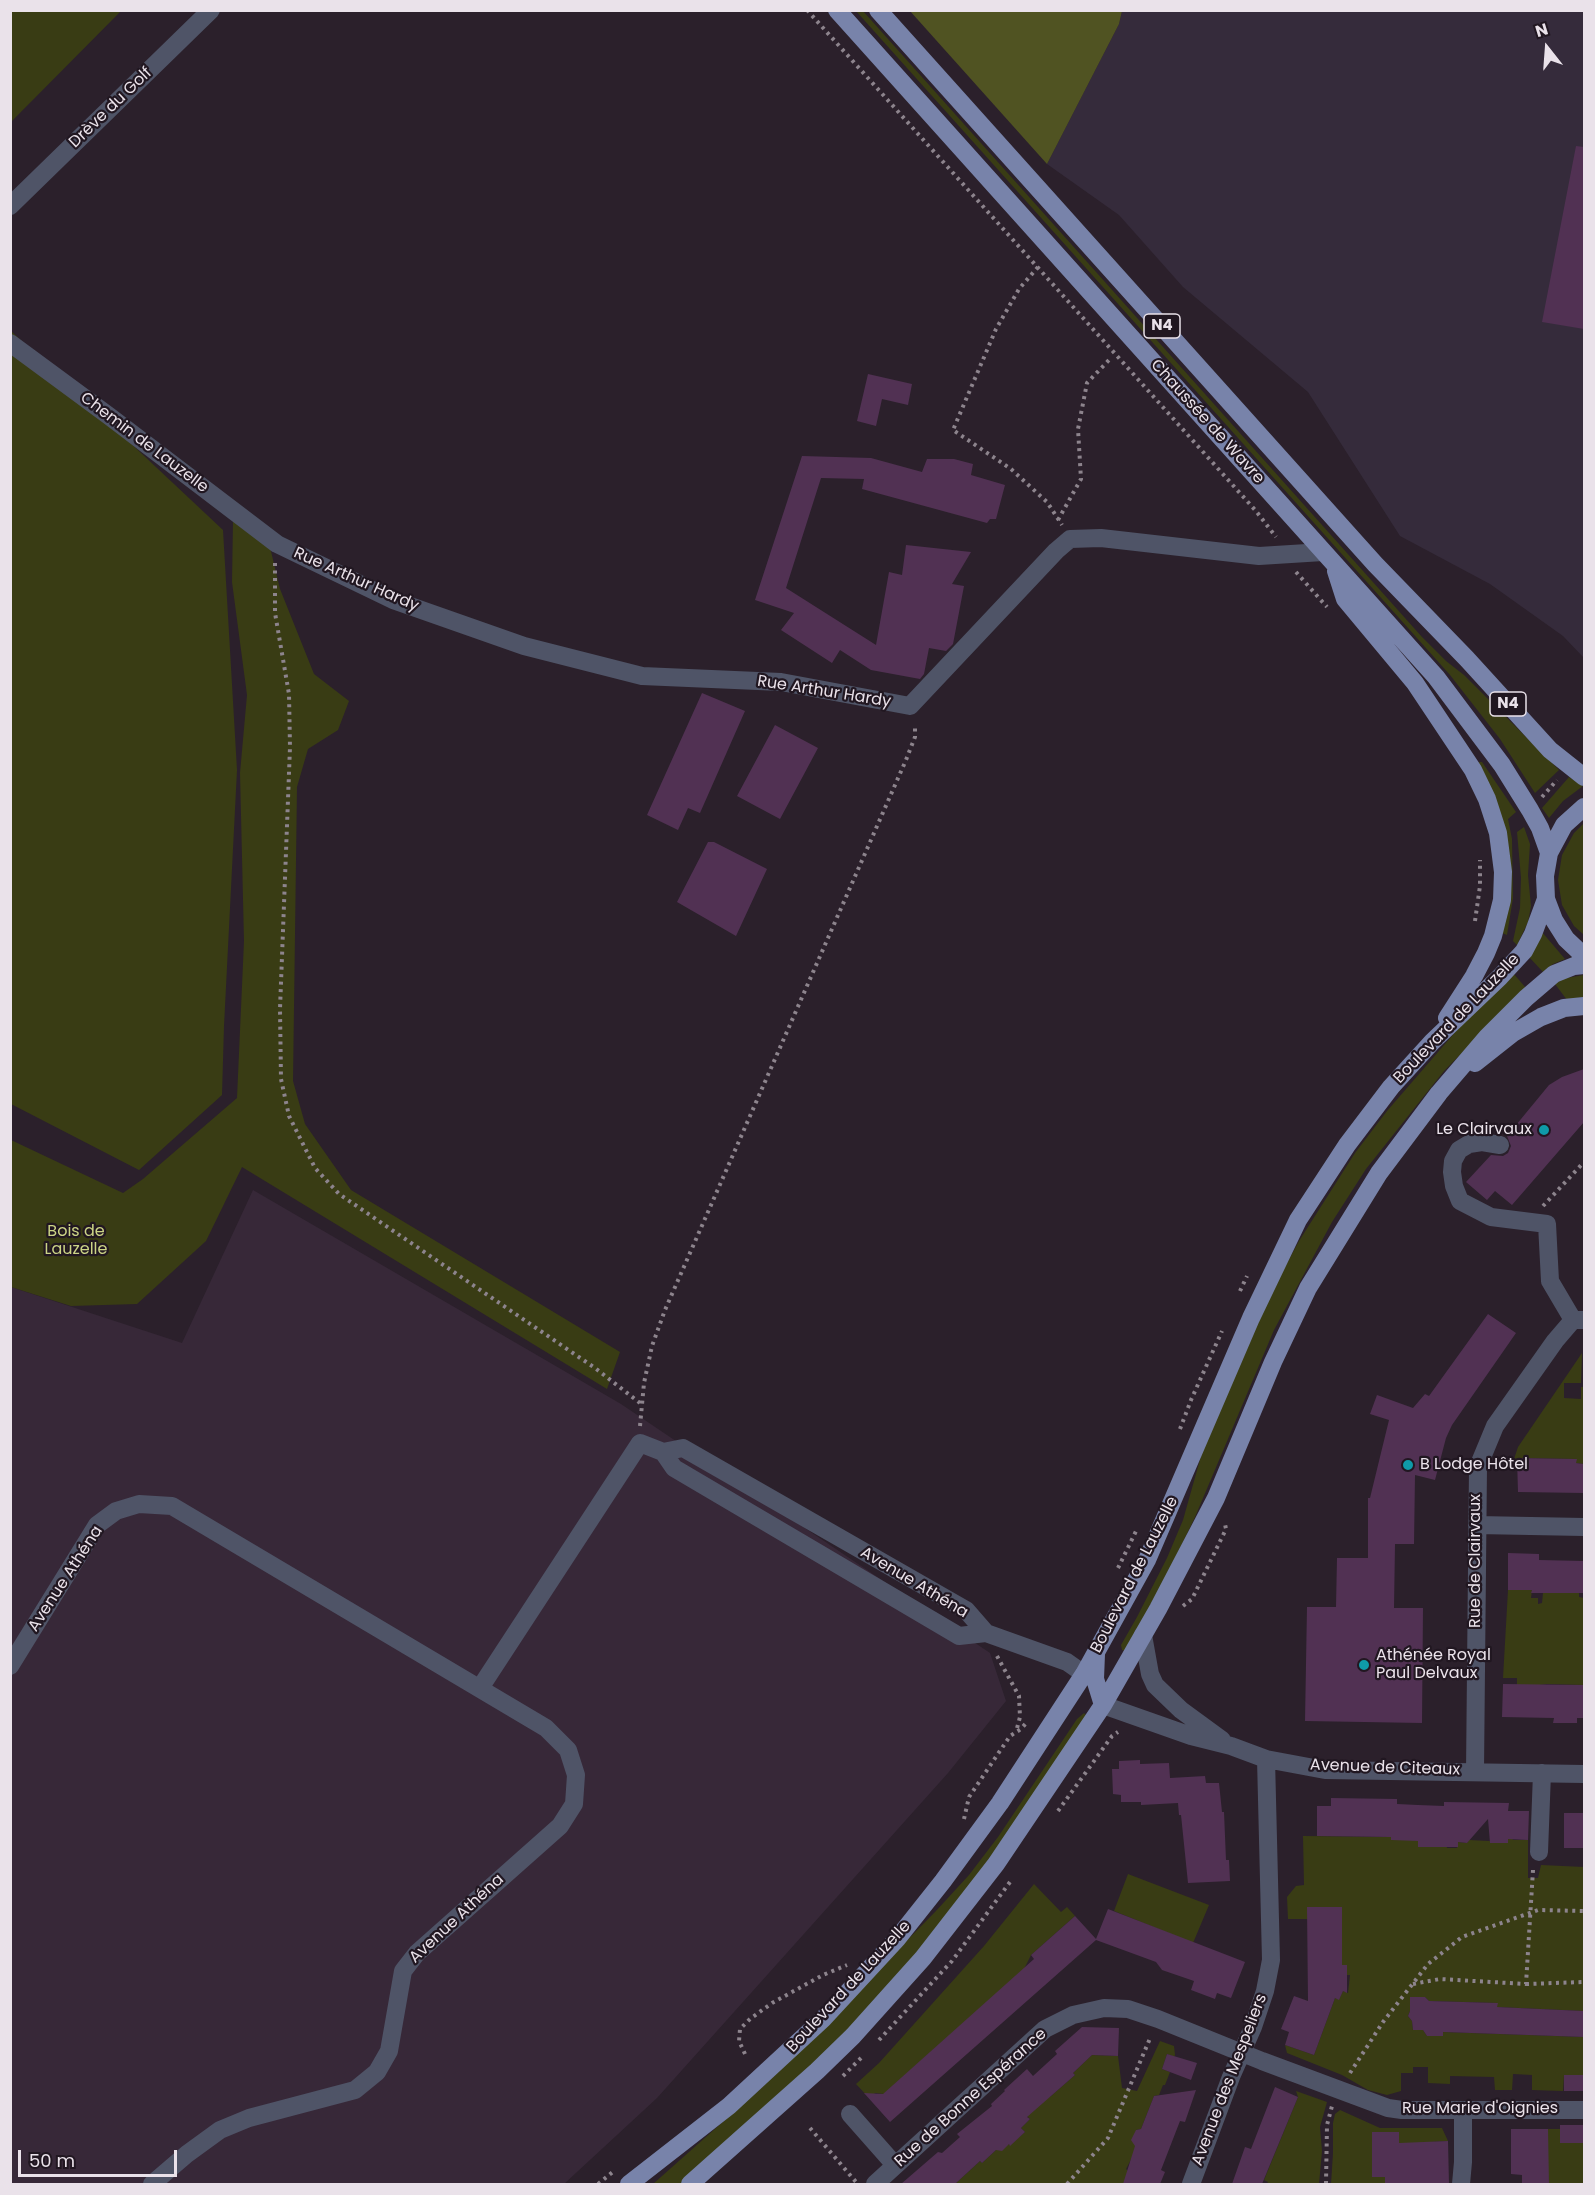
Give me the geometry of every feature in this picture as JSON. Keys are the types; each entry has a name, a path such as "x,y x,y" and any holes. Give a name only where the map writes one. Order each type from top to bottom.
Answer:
{"main road":[{"name":"Chaussée de Wavre","path":"837,10 1436,677 1502,765 1530,810 1549,854"},
{"name":"Chaussée de Wavre","path":"878,10 1375,564 1467,659 1550,750 1584,777"},
{"path":"1328,557 1345,599 1415,683 1473,770 1487,799 1498,833 1503,872 1502,900 1493,936 1474,976 1432,1042"},
{"path":"1584,807 1564,825 1549,854 1545,876 1546,899 1554,920 1566,939 1584,956"},
{"name":"Boulevard de Lauzelle","path":"629,2184 729,2106 823,2019 897,1939 1000,1803 1084,1674 1147,1560 1238,1347 1298,1220 1347,1145 1391,1087 1432,1042 1524,951 1546,899"},
{"name":"Boulevard de Lauzelle","path":"690,2184 853,2036 923,1958 996,1864 1103,1705 1143,1635 1216,1498 1273,1362 1308,1288 1379,1173 1439,1093 1487,1037 1543,982 1563,969 1584,965"},
{"path":"1439,1093 1513,1033 1556,1011 1584,1006"},
{"path":"1096,1653 1095,1679 1103,1705"}],"street":[{"name":"Drève du Golf","path":"10,206 211,10"},
{"name":"Chemin de Lauzelle","path":"10,343 110,416 277,544"},
{"path":"1070,539 1101,538 1259,556 1328,557"},
{"name":"Rue Arthur Hardy","path":"277,544 393,600 524,646 642,676 781,682 910,706 1056,551 1070,539"},
{"path":"1500,1145 1482,1142 1469,1144 1459,1150 1453,1161 1452,1172 1460,1201 1491,1217 1547,1224 1550,1281 1579,1320"},
{"name":"Rue de Clairvaux","path":"1475,1771 1478,1467 1495,1426 1555,1341 1579,1320"},
{"name":"Avenue Athéna","path":"480,1688 640,1443 663,1452 683,1448 966,1610 986,1633"},
{"name":"Avenue Athéna","path":"663,1452 674,1468 959,1636 986,1633"},
{"name":"Avenue Athéna","path":"10,1666 97,1525 116,1511 139,1504 172,1506 546,1728 568,1750 576,1775 574,1804 560,1826 417,1953 410,1962 404,1971 389,2051 377,2072 356,2090 249,2118 220,2130 152,2184"},
{"path":"1477,1525 1584,1527"},
{"path":"986,1633 1067,1662 1084,1674"},
{"name":"Avenue de Citeaux","path":"1143,1635 1150,1674 1155,1685 1166,1698 1231,1746"},
{"name":"Avenue de Citeaux","path":"1103,1705 1266,1759 1325,1770 1584,1774"},
{"name":"Avenue des Mespeliers","path":"1191,2184 1241,2053 1253,2028 1265,1991 1271,1960 1266,1759"},
{"path":"1539,1852 1542,1773"},
{"name":"Rue de Bonne Espérance","path":"875,2184 1045,2030 1073,2015 1104,2008 1128,2009 1241,2053"},
{"name":"Rue Marie d'Oignies","path":"1241,2053 1388,2108 1402,2110 1584,2110"},
{"path":"1461,2184 1464,2140 1463,2110"},
{"path":"850,2114 895,2165"}],"path":[{"path":"807,10 1268,525 1294,569 1330,611"},
{"path":"1053,251 1019,289 996,328 953,430 1011,469 1047,502 1070,539"},
{"path":"1058,520 1081,479 1078,429 1087,383 1110,359"},
{"path":"277,544 274,573 275,614 290,694 280,1009 281,1079 289,1116 315,1168 339,1194 595,1368 640,1403 652,1346 665,1310 906,760 916,727 910,706"},
{"path":"1475,926 1480,886 1479,852"},
{"path":"1531,1223 1548,1199 1584,1162"},
{"path":"986,1633 1002,1669 1019,1696 1020,1717 1015,1733"},
{"path":"963,1822 969,1797 1010,1736 1027,1723 1032,1714"},
{"path":"1526,1984 1534,1863 1539,1852"},
{"path":"1326,2184 1328,2125 1339,2090 1383,2022 1428,1964 1462,1936 1530,1912 1538,1910 1584,1911"},
{"path":"745,2054 739,2041 740,2029 750,2019 823,1975 850,1964"},
{"path":"1413,1984 1440,1979 1526,1984 1584,1982"},
{"path":"1067,2184 1108,2138 1158,2019"},
{"path":"810,2128 858,2184"}],"shaded area":[{"path":"1122,11 1584,11 1584,658 1563,636 1490,584 1400,536 1308,392 1183,287 1119,215 1047,164 1119,24"},
{"path":"253,1190 621,1404 990,1653 1006,1701 948,1773 657,2098 564,2184 11,2184 11,1287 182,1343"}],"green space":[{"path":"10,11 121,11 11,122"},
{"path":"856,11 863,11 1422,637 1464,675 1559,770 1535,793 1500,739 1450,675"},
{"path":"910,11 1122,11 1119,24 1047,164"},
{"path":"10,330 223,530 237,770 222,1095 139,1170 11,1104"},
{"name":"Bois de Lauzelle","path":"233,521 269,543 280,589 314,674 349,701 338,730 308,749 297,787 293,1081 305,1124 351,1190 620,1352 607,1389 242,1167 206,1241 137,1304 71,1306 11,1287 11,1140 123,1193 143,1179 237,1098 244,941 240,773 247,695 232,582"},
{"path":"1479,762 1482,762 1516,812 1508,819 1512,839 1513,898 1507,935 1502,933 1505,918 1477,766"},
{"path":"1569,777 1583,786 1563,801 1549,818 1542,808"},
{"path":"1584,823 1584,935 1574,926 1562,905 1558,880 1562,855 1574,833"},
{"path":"1524,827 1530,844 1528,875 1531,906 1528,922 1517,945 1513,941 1520,908 1521,878 1517,832"},
{"path":"1542,932 1565,959 1553,964 1543,972 1529,957"},
{"path":"1513,973 1526,988 1444,1071 1366,1169 1332,1222 1274,1330 1195,1517 1170,1569 1126,1651 1122,1650 1121,1645 1167,1558 1183,1520 1205,1442 1268,1298 1299,1241 1355,1153 1387,1111 1464,1022"},
{"path":"1584,975 1584,997 1567,1000 1555,984 1561,979"},
{"path":"1582,1353 1581,1383 1564,1383 1564,1398 1581,1399 1581,1387 1584,1387 1584,1464 1576,1463 1576,1459 1518,1458 1517,1469 1511,1468 1518,1447"},
{"path":"1508,1590 1532,1590 1531,1598 1538,1598 1538,1604 1542,1603 1543,1593 1579,1593 1579,1597 1584,1598 1584,1685 1547,1684 1517,1688 1517,1678 1503,1678"},
{"path":"1084,1713 1087,1716 1086,1720 943,1925 831,2049 682,2184 653,2184 761,2088 969,1875 998,1837 1077,1719"},
{"path":"1391,1834 1391,1840 1407,1840 1418,1835 1418,1846 1428,1847 1446,1840 1447,1848 1457,1848 1458,1842 1467,1843 1469,1840 1508,1842 1508,1837 1514,1840 1528,1840 1528,1878 1538,1878 1541,1865 1584,1867 1584,2011 1497,2007 1497,2003 1429,2001 1425,1997 1411,1997 1408,2016 1412,2021 1413,2030 1423,2030 1427,2036 1442,2036 1443,2032 1584,2037 1584,2091 1582,2075 1564,2075 1563,2091 1532,2090 1532,2075 1513,2074 1512,2090 1495,2090 1494,2077 1450,2076 1450,2084 1428,2083 1428,2067 1413,2067 1413,2073 1401,2073 1401,2091 1387,2095 1368,2090 1342,2075 1287,2053 1285,2045 1314,2055 1335,1998 1339,1999 1343,1991 1348,1993 1350,1975 1347,1975 1307,1919 1288,1919 1287,1897 1296,1886 1304,1885 1303,1836 1385,1837"},
{"path":"1128,1874 1209,1905 1193,1943 1114,1911"},
{"path":"1034,1884 1061,1912 1067,1907 1075,1916 1031,1955 1024,1969 884,2094 875,2093 870,2099 856,2084 879,2063 984,1946"},
{"path":"1160,2041 1174,2046 1175,2055 1174,2057 1167,2054 1162,2069 1170,2072 1165,2085 1159,2095 1154,2096 1141,2129 1136,2130 1137,2148 1126,2169 1128,2171 1124,2184 955,2184 980,2161 982,2163 996,2150 1010,2145 1025,2132 1021,2128 1030,2119 1024,2113 1051,2096 1075,2075 1073,2073 1092,2055 1118,2056 1122,2088 1137,2091"},
{"path":"1296,2091 1327,2102 1320,2127 1322,2151 1319,2184 1267,2184 1268,2182 1264,2180 1298,2097"},
{"path":"1340,2110 1380,2128 1442,2128 1448,2141 1430,2142 1430,2184 1416,2184 1416,2178 1399,2177 1398,2132 1373,2132 1372,2177 1385,2177 1385,2184 1331,2184 1333,2123 1335,2114"},
{"path":"1543,2129 1560,2129 1560,2143 1584,2143 1584,2184 1549,2184"}],"building":[{"path":"1576,146 1584,147 1584,329 1542,322"},
{"path":"868,374 912,384 908,405 882,399 876,426 857,421"},
{"path":"802,456 871,458 922,472 927,459 954,459 973,464 971,475 1005,485 996,519 990,519 987,523 862,489 864,479 821,478 786,588 876,645 889,572 902,575 906,545 971,552 952,584 964,586 953,644 946,651 929,648 924,674 920,679 871,670 840,650 832,663 781,630 794,613 755,600"},
{"path":"702,693 745,711 700,813 688,808 678,830 647,815"},
{"path":"775,725 818,748 780,819 737,796"},
{"path":"708,842 714,842 767,869 736,936 677,902"},
{"name":"Le Clairvaux","path":"1584,1069 1584,1122 1512,1205 1495,1191 1487,1200 1466,1182 1491,1155 1503,1156 1508,1153 1511,1146 1507,1136 1549,1085 1562,1077"},
{"path":"1488,1314 1516,1333 1452,1425 1446,1438 1435,1480 1415,1475 1414,1544 1395,1544 1394,1608 1423,1608 1422,1723 1305,1721 1307,1607 1336,1607 1337,1558 1368,1558 1368,1498 1370,1498 1389,1420 1370,1414 1377,1395 1413,1408 1425,1394 1429,1396"},
{"path":"1517,1458 1577,1459 1576,1463 1584,1464 1584,1493 1518,1492"},
{"path":"1508,1553 1539,1554 1539,1560 1584,1561 1584,1593 1531,1593 1532,1590 1508,1590"},
{"path":"1503,1684 1584,1685 1584,1718 1577,1718 1577,1723 1553,1723 1554,1718 1502,1717"},
{"path":"1140,1760 1140,1764 1169,1763 1170,1778 1205,1776 1206,1783 1219,1783 1230,1881 1188,1883 1178,1803 1141,1805 1141,1802 1121,1802 1121,1795 1113,1794 1112,1769 1119,1769 1119,1761"},
{"path":"1331,1798 1397,1799 1397,1804 1444,1806 1444,1802 1509,1803 1508,1811 1529,1811 1528,1840 1508,1839 1508,1843 1490,1843 1488,1819 1467,1843 1458,1842 1458,1847 1418,1847 1418,1841 1391,1840 1391,1837 1317,1836 1317,1806 1331,1806"},
{"path":"1564,1813 1584,1813 1584,1848 1564,1848"},
{"path":"1307,1907 1342,1907 1342,1965 1347,1965 1347,1993 1343,1991 1339,2000 1335,1998 1314,2055 1285,2045 1289,2032 1281,2029 1294,1996 1308,2001"},
{"path":"1108,1909 1245,1962 1231,1998 1217,1993 1215,1999 1191,1990 1194,1981 1162,1970 1156,1962 1096,1940 890,2122 864,2093 883,2094 1034,1959 1031,1955 1075,1916 1096,1939"},
{"path":"1410,1997 1425,1997 1429,2001 1498,2003 1497,2007 1584,2011 1584,2037 1443,2032 1443,2036 1427,2036 1423,2030 1413,2030 1412,2021 1408,2016"},
{"path":"1082,2027 1119,2028 1118,2056 1092,2055 1073,2073 1075,2075 1027,2117 1030,2119 1021,2128 1025,2132 1010,2146 1009,2144 1002,2151 996,2150 982,2163 980,2161 955,2184 901,2184 938,2152 942,2153 960,2137 957,2134 992,2106 991,2104 1004,2090 1027,2069 1033,2076 1057,2054 1055,2051"},
{"path":"1167,2054 1197,2063 1191,2080 1162,2069"},
{"path":"1564,2075 1583,2075 1583,2091 1564,2091"},
{"path":"1275,2087 1298,2097 1262,2184 1232,2184 1245,2147 1251,2149"},
{"path":"1196,2090 1185,2122 1180,2121 1161,2170 1165,2172 1160,2184 1123,2184 1135,2146 1131,2140 1136,2130 1141,2129 1154,2096"},
{"path":"1560,2125 1584,2125 1584,2143 1560,2143"},
{"path":"1511,2129 1548,2129 1549,2184 1522,2184 1522,2175 1511,2174"},
{"path":"1372,2132 1399,2132 1399,2143 1448,2141 1449,2184 1385,2184 1385,2177 1372,2177"}],"place":[{"name":"Le Clairvaux","path":"1544,1130"},
{"name":"B Lodge Hôtel","path":"1408,1465"},
{"name":"Athénée Royal Paul Delvaux","path":"1364,1665"}]}
